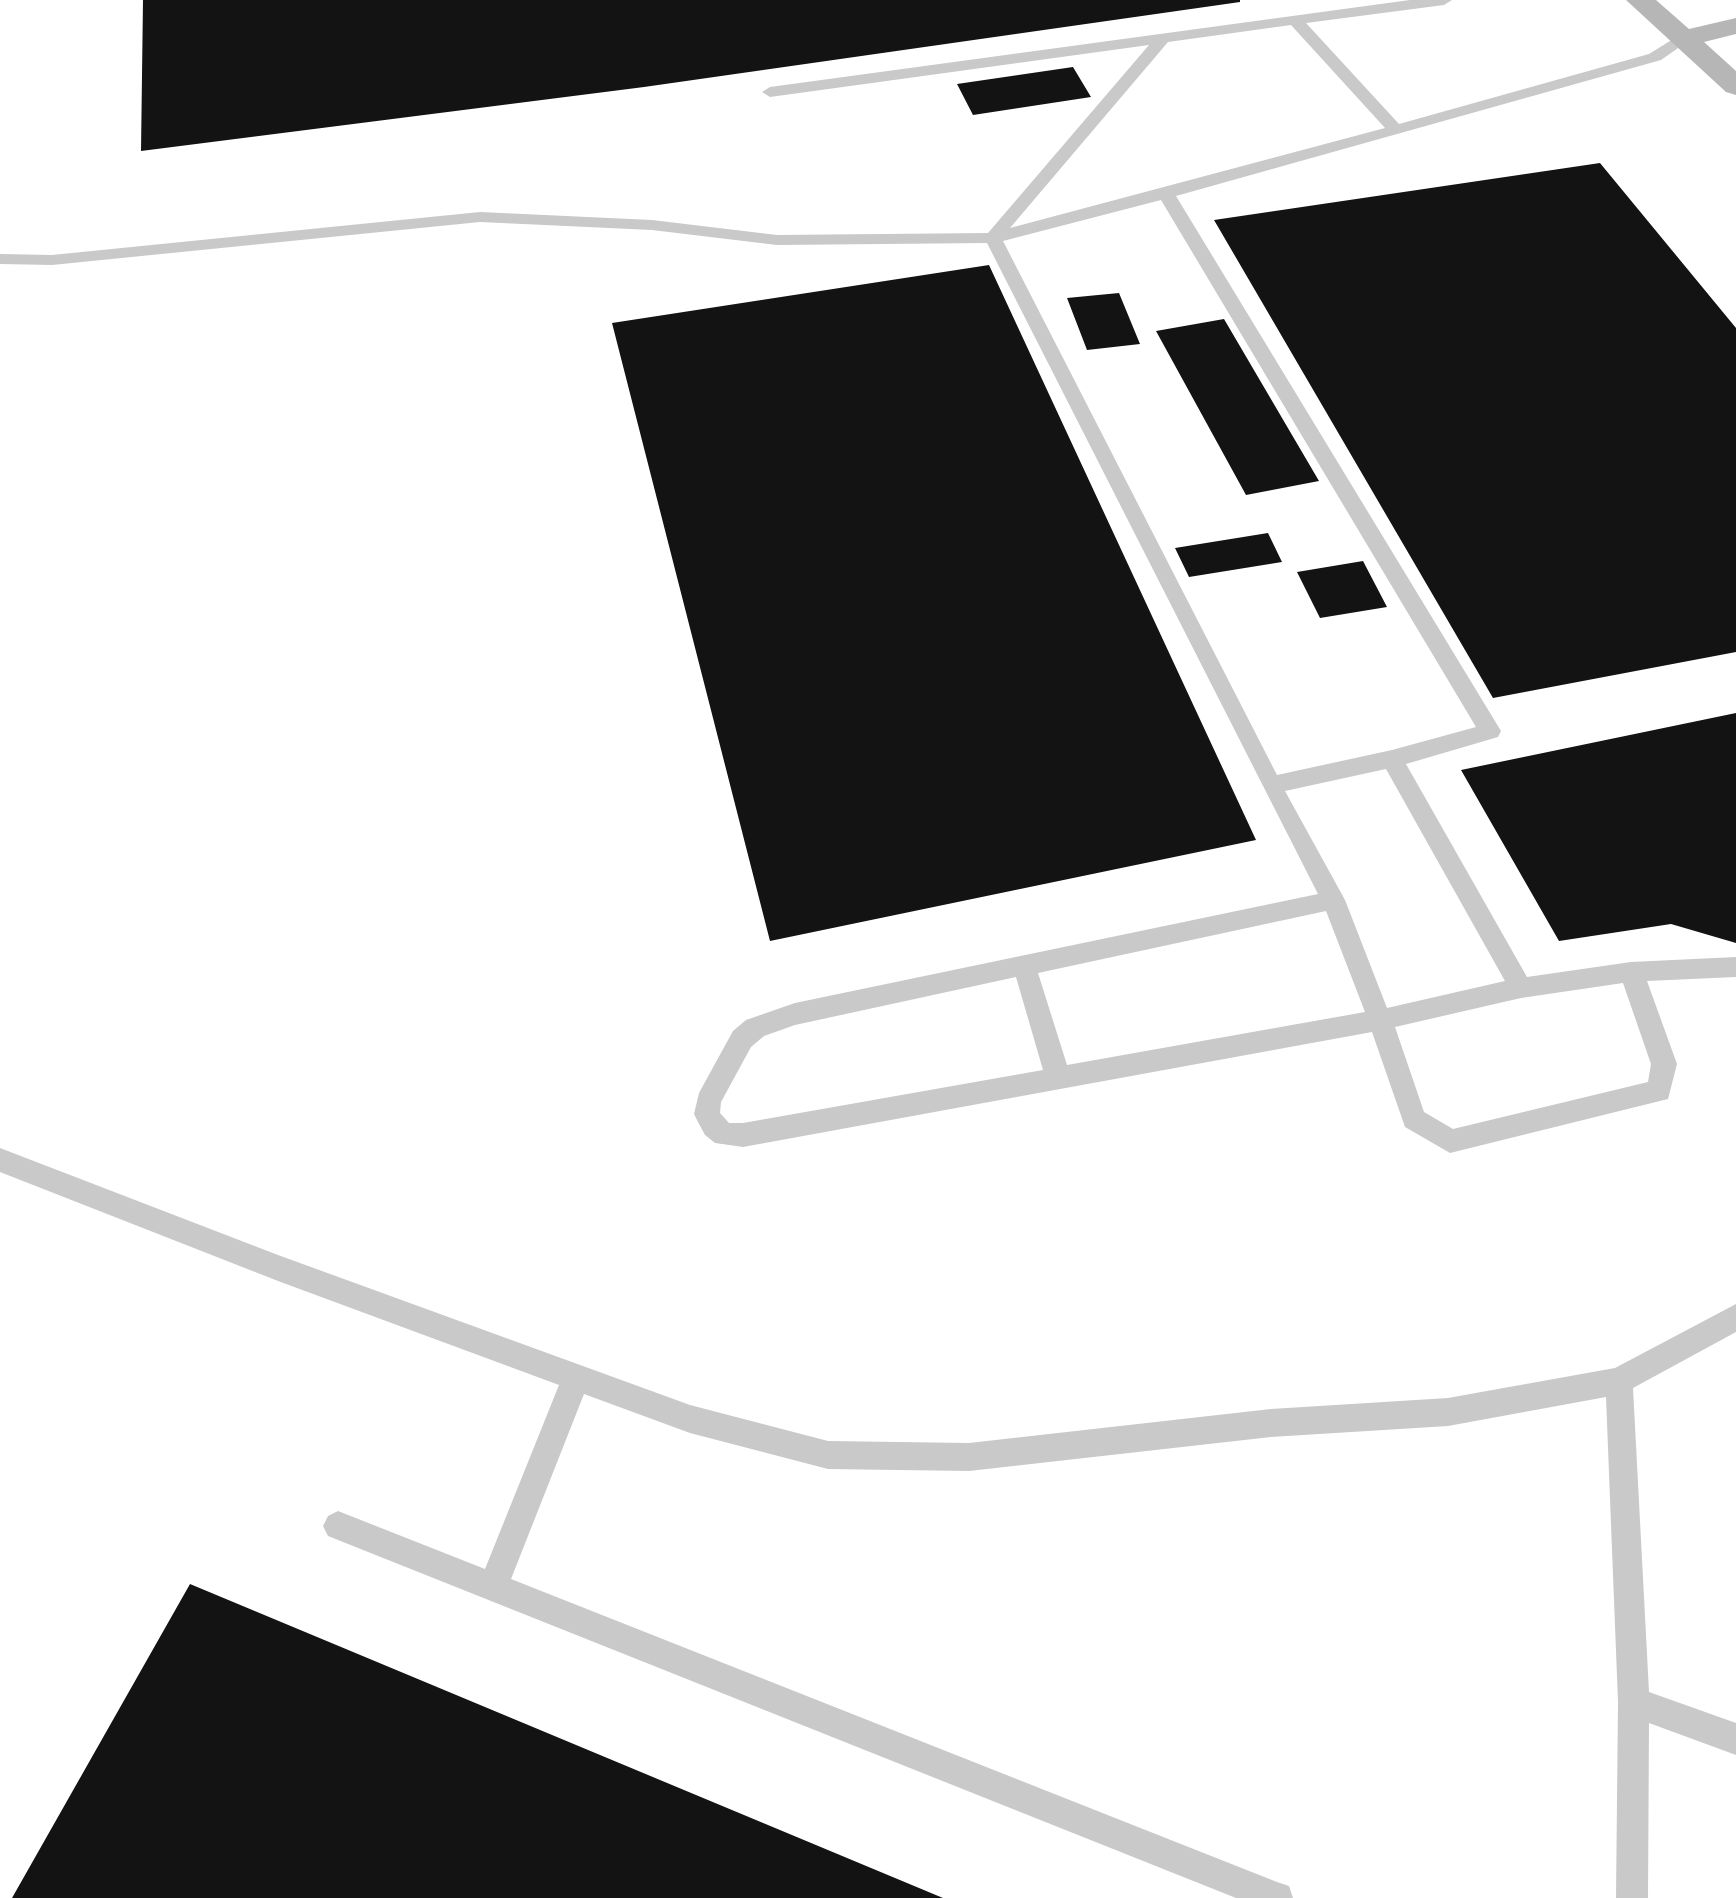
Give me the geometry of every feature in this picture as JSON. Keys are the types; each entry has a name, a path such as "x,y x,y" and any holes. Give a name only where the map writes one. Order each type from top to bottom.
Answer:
{"main road":[{"path":"1640,0 1736,86"},
{"path":"1711,1 1736,24"},
{"path":"1683,39 1736,24"},
{"path":"1706,59 1736,52"}],"lane":[{"path":"770,92 1444,0"},
{"path":"1295,20 1395,129"},
{"path":"993,238 1163,38"},
{"path":"0,259 52,260 480,217 652,225 777,240 993,238 1166,194 1655,57 1683,39"},
{"path":"1655,57 1706,59"},
{"path":"1166,194 1490,731 1392,759 1271,785"},
{"path":"993,238 1271,785 1333,900 1380,1020 1414,1119 1450,1141 1659,1091 1664,1064 1631,972"},
{"path":"1392,759 1521,988"},
{"path":"1333,900 795,1014 755,1028 742,1039 708,1101 707,1114 714,1127 724,1135 743,1135 1380,1020 1521,988 1631,972 1736,967"},
{"path":"1024,965 1058,1078"},
{"path":"0,1160 278,1268 690,1419 828,1455 969,1457 1271,1423 1448,1412 1619,1381 1736,1317"},
{"path":"493,1587 576,1378"},
{"path":"1619,1381 1634,1702 1632,1898"},
{"path":"338,1526 1277,1898"},
{"path":"1634,1702 1736,1739"}],"building":[{"path":"143,0 1240,2 644,87 141,151"},
{"path":"1073,67 1091,97 973,115 957,84"},
{"path":"1600,163 1736,328 1736,652 1493,698 1214,220"},
{"path":"989,265 1256,840 770,941 612,323"},
{"path":"1119,293 1140,344 1087,350 1067,298"},
{"path":"1224,319 1319,481 1246,495 1156,331"},
{"path":"1268,533 1282,562 1189,577 1175,548"},
{"path":"1363,561 1387,607 1320,618 1297,572"},
{"path":"1736,713 1736,943 1671,924 1559,941 1461,770"},
{"path":"190,1584 943,1898 12,1898"}]}
